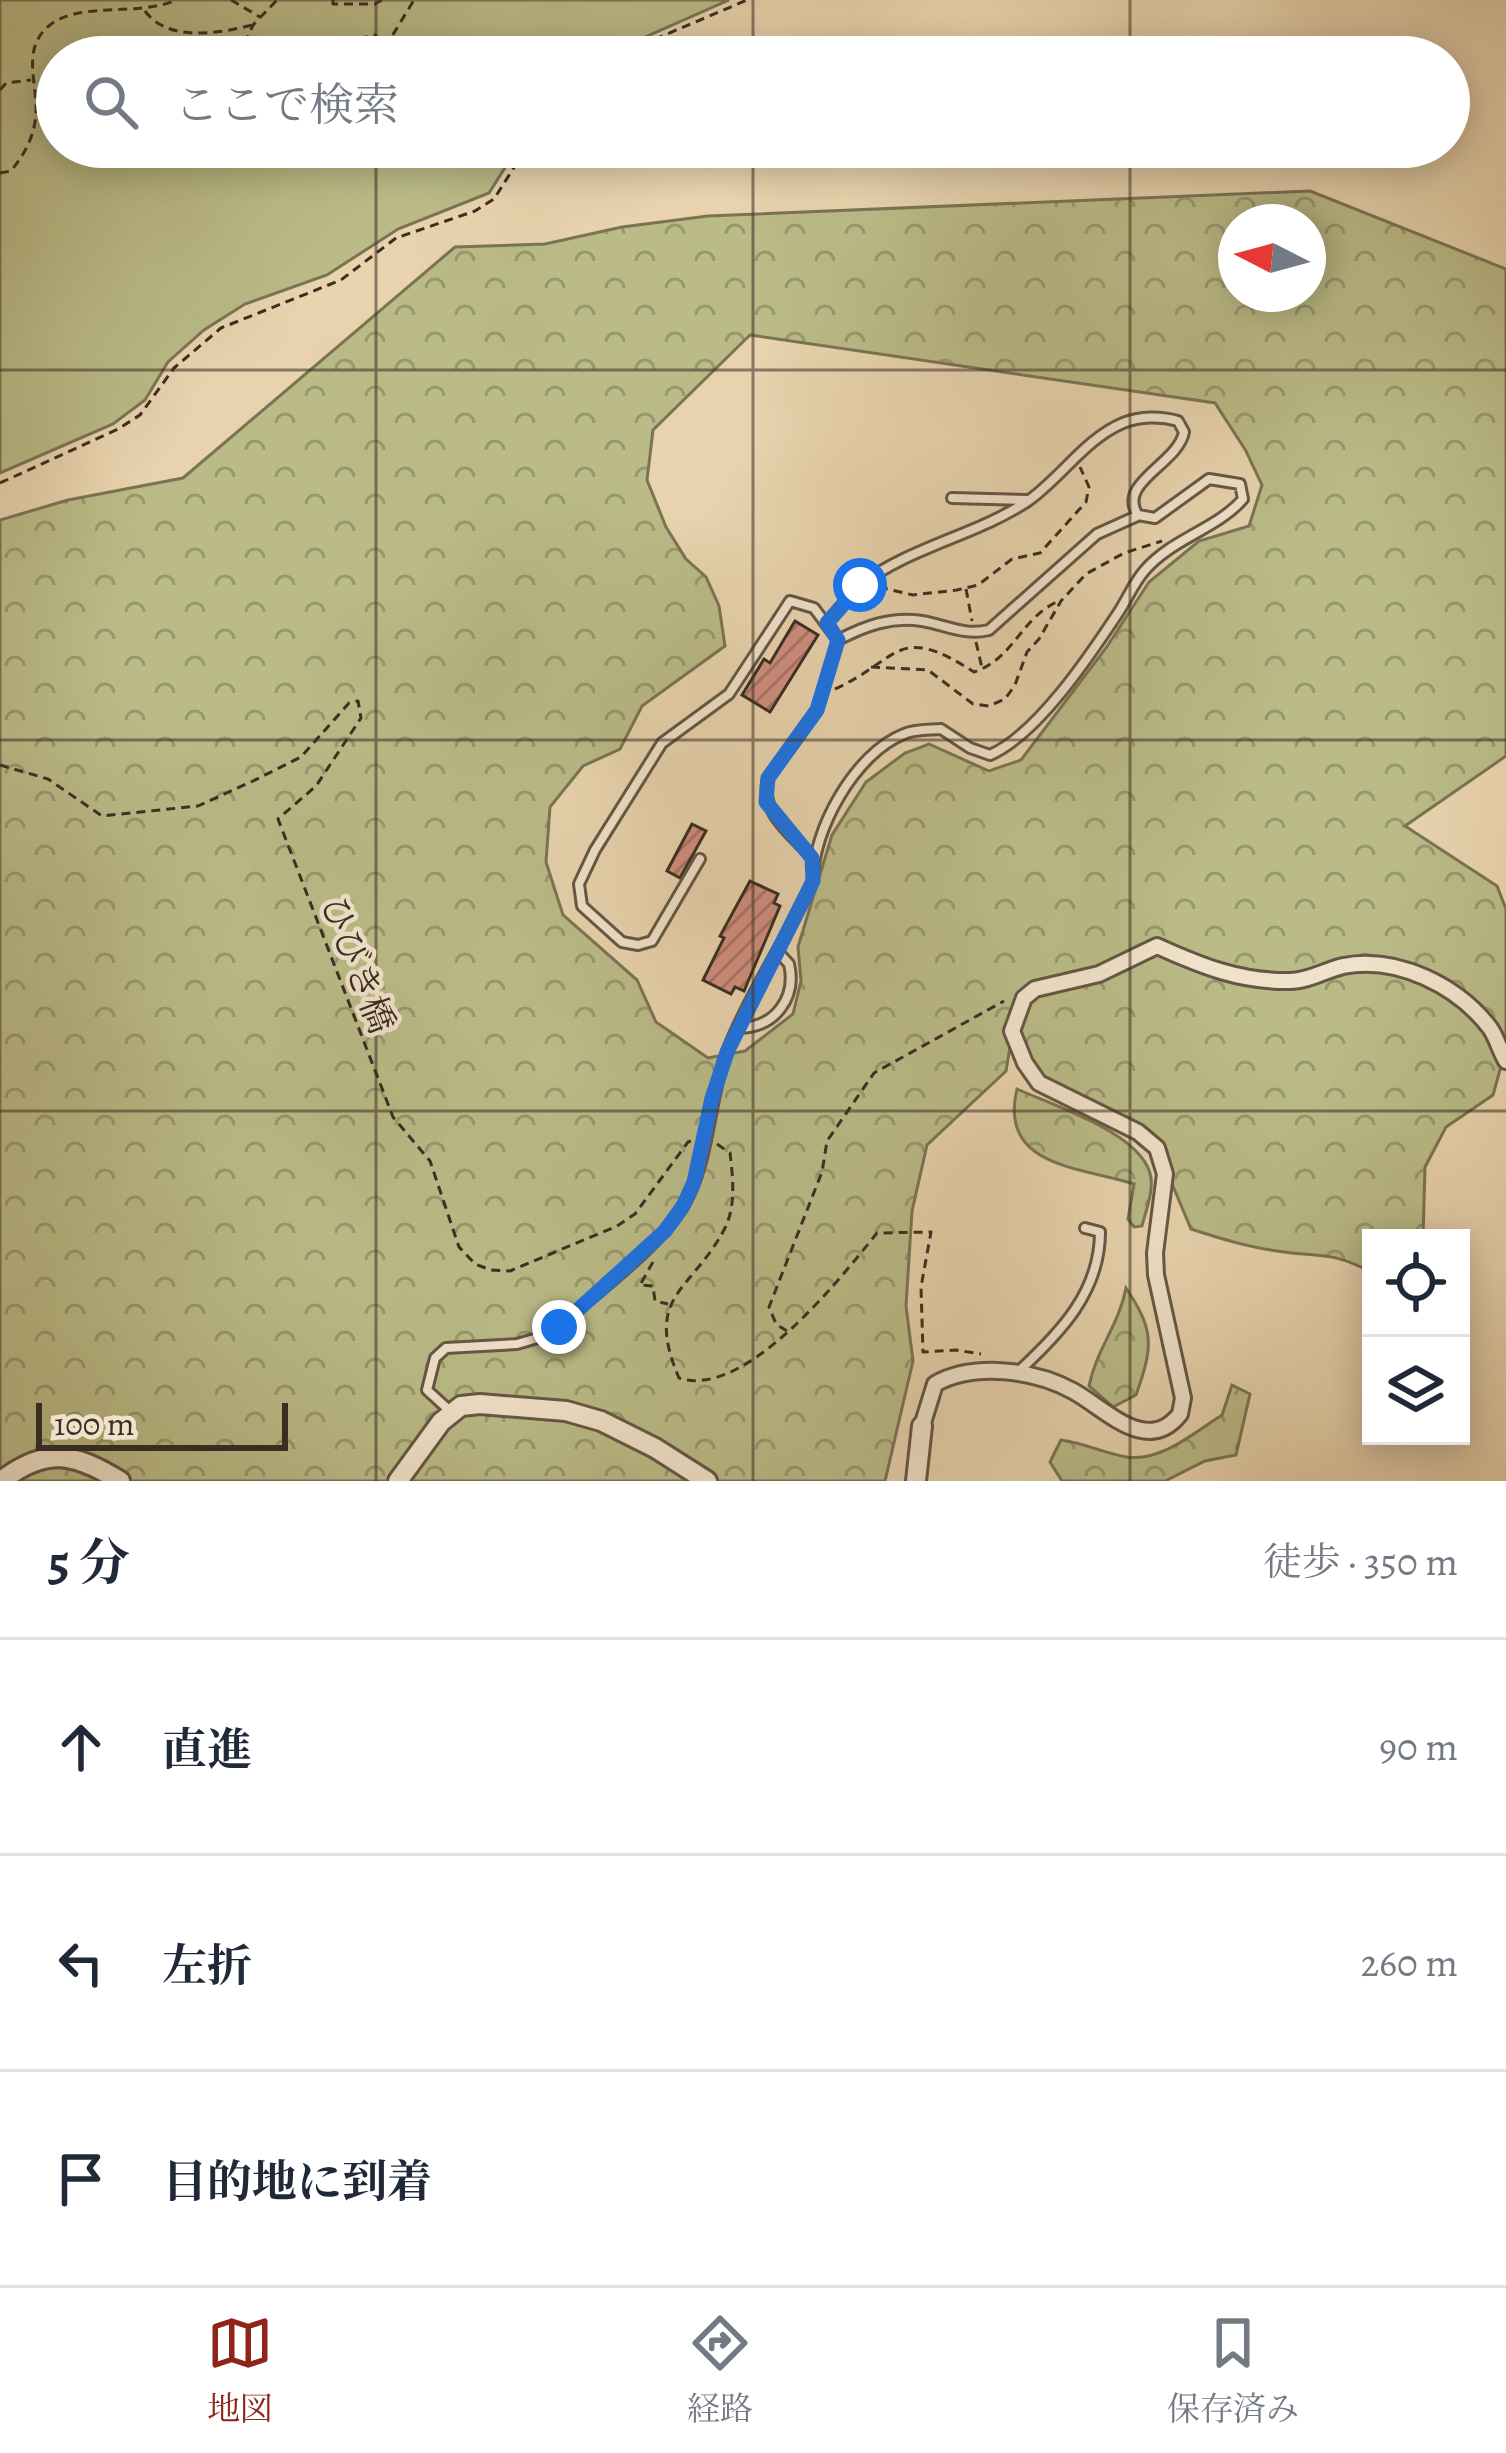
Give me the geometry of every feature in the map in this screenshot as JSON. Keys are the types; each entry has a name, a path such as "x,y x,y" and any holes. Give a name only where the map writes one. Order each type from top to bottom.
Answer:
{"street":[{"path":"916,1481 922,1426 935,1384 954,1374 1018,1372 1069,1388 1127,1428 1161,1430 1180,1414 1183,1398 1156,1275 1165,1174 1157,1148 1138,1132 1039,1084 1012,1030 1030,993 1052,982 1100,974 1157,946 1212,972 1254,979 1295,982 1344,966 1387,966 1435,982 1461,1000 1492,1030 1506,1061"},
{"path":"398,1481 451,1412 480,1404 566,1411 601,1421 707,1481"},
{"path":"1,1481 21,1466 49,1456 82,1461 120,1481"}],"lane":[{"path":"863,583 919,550 1030,500 1076,456 1122,423 1148,417 1178,421 1184,432 1177,450 1133,491 1131,502 1138,515"},
{"path":"451,1412 427,1390 435,1358 446,1348 542,1337 665,1231 694,1182 712,1098 739,1028 813,881 812,858 824,823 863,764 904,734 941,729 990,755 1012,743 1080,670 1144,571 1176,543 1232,512 1243,499 1240,484 1209,478 1155,518 1138,515 1097,534 989,630 974,633 891,619 838,640"},
{"path":"952,498 1030,500"},
{"path":"700,859 652,941 622,942 582,906 579,884 595,850 662,743 729,694 790,601 814,608 838,640 817,710 768,778 765,791 766,802 779,822 812,858"},
{"path":"739,1028 770,1021 790,992 789,964 779,952"},
{"path":"1018,1372 1086,1296 1100,1232 1085,1228"}],"path":[{"path":"42,36 47,27 81,13 144,10 176,0"},
{"path":"230,0 261,17"},
{"path":"248,36 277,0"},
{"path":"333,0 333,4 382,0"},
{"path":"392,36 414,0"},
{"path":"662,36 747,0"},
{"path":"144,10 148,18 190,33 216,34 253,25"},
{"path":"0,173 11,171 25,154 35,123 32,55 36,48"},
{"path":"0,90 6,83 32,80"},
{"path":"0,483 118,430 140,415 174,368 221,328 341,280 396,238 475,212 494,199 516,168"},
{"path":"827,623 863,583 913,595 966,588 978,585 1012,559 1040,553 1086,502 1089,488 1076,456"},
{"path":"871,667 928,670 973,704 989,706 1005,699 1027,652 1085,574 1157,540 1176,543"},
{"path":"966,588 982,669"},
{"path":"823,694 892,651 922,646 974,672 982,669 1005,654 1028,619 1061,601"},
{"name":"ひびき橋","path":"0,765 48,779 102,816 198,806 301,757 358,700 361,718 316,786 278,819 393,1117 430,1161 459,1247 475,1264 510,1271 617,1226 634,1214 688,1142 706,1136"},
{"path":"788,1332 776,1324 769,1306 818,1183 836,1123 850,1112 874,1073 994,1008 1018,990 1030,993"},
{"path":"706,1136 730,1153 734,1183 726,1225 670,1304 663,1334 679,1378 707,1380 771,1347 819,1305 877,1233 931,1232 921,1287 923,1352 981,1354"},
{"path":"654,1261 640,1285 653,1286 655,1301 670,1304"}],"green space":[{"path":"0,0 729,0 648,36 36,36 36,168 505,168 489,193 398,229 327,275 245,304 204,330 168,362 145,400 113,424 0,473"},
{"path":"1310,191 1506,269 1506,756 1405,826 1497,886 1506,909 1506,1048 1493,1095 1446,1127 1425,1167 1423,1229 1362,1229 1362,1268 1191,1229 1157,1148 1039,1083 1012,1035 1006,1071 927,1145 912,1211 906,1306 913,1361 885,1481 0,1481 0,520 68,500 183,478 455,247 545,244 622,227 708,216","holes":["750,335 1215,403 1262,485 1249,526 1199,541 1149,582 1106,648 1021,760 989,771 929,744 905,753 866,782 832,835 798,947 801,981 793,1014 745,1051 708,1058 656,1022 637,980 563,915 546,862 550,807 583,766 620,749 642,706 725,646 719,606 706,577 686,559 666,527 647,480 653,430"]},
{"path":"1017,1089 1096,1123 1133,1148 1151,1178 1142,1226 1134,1227 1128,1219 1134,1184 1068,1167 1031,1149 1014,1115"},
{"path":"1126,1288 1142,1316 1148,1351 1136,1395 1113,1407 1089,1386"},
{"path":"1232,1385 1250,1394 1236,1455 1205,1461 1165,1481 1062,1481 1050,1462 1061,1440 1127,1457 1165,1450 1222,1415"}],"building":[{"path":"795,621 818,635 770,712 742,695 764,659 770,663"},
{"path":"692,824 706,831 680,878 667,871"},
{"path":"750,881 778,894 774,903 780,906 744,991 735,987 731,994 703,980"}],"route":[{"path":"559,1327 665,1231 694,1182 728,1050 813,881 812,858 766,802 768,778 817,710 838,640 827,623 860,585"}]}
